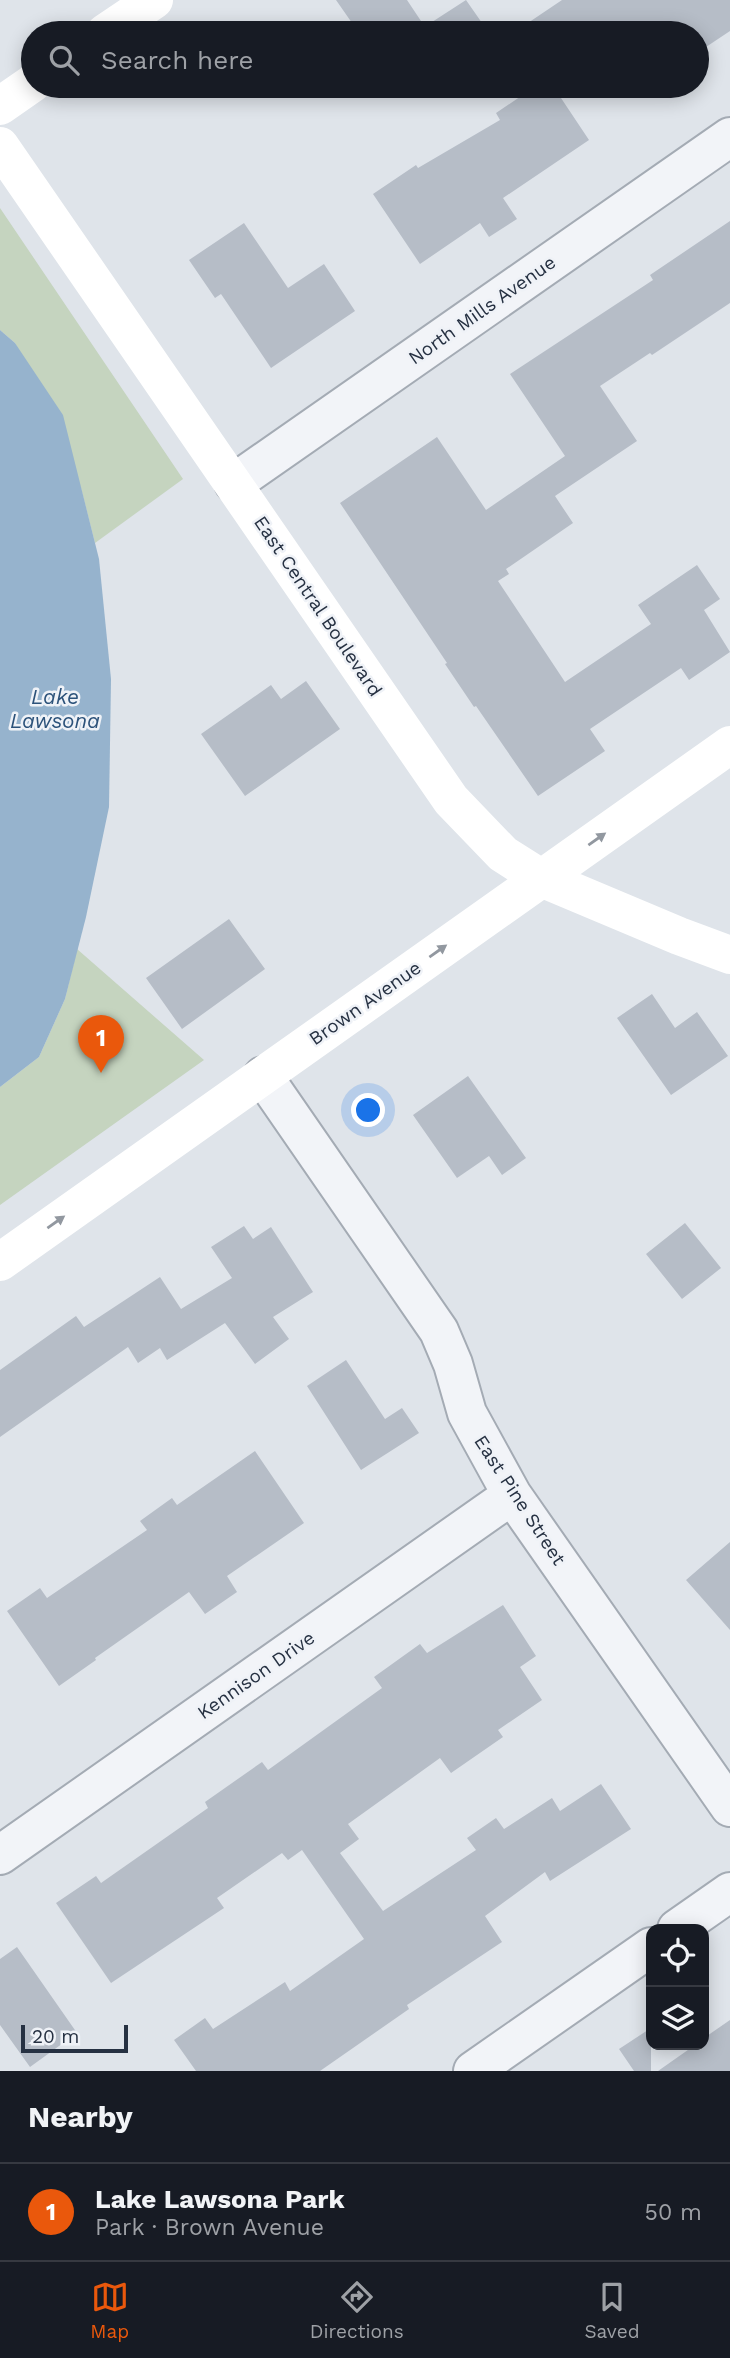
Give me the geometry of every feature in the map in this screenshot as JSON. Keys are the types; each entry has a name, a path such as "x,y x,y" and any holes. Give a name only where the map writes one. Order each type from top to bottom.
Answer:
{"street":[{"path":"123,21 154,0"},
{"path":"0,106 21,91"},
{"name":"North Mills Avenue","path":"234,483 730,137"},
{"name":"East Central Boulevard","path":"0,146 452,800 503,854 541,878 730,955"},
{"name":"Brown Avenue","path":"0,1262 730,745"},
{"name":"East Pine Street","path":"262,1076 439,1332 453,1364 467,1413 512,1495 730,1807"},
{"name":"Kennison Drive","path":"0,1855 512,1495"},
{"path":"684,1924 730,1892"},
{"path":"472,2071 646,1950"}],"green space":[{"path":"0,208 183,479 95,543 81,488 15,343 0,330"},
{"path":"77,949 204,1060 0,1205 0,1087 39,1057 65,999"}],"water":[{"name":"Lake Lawsona","path":"0,330 15,343 63,415 99,559 111,679 109,807 86,917 65,999 39,1057 0,1087"}],"building":[{"path":"336,0 407,0 421,21 351,21"},
{"path":"466,0 481,21 434,21"},
{"path":"562,0 730,0 730,31 709,45 709,21 531,21"},
{"path":"518,98 561,98 589,140 503,198 517,219 489,237 480,223 420,264 373,194 416,165 418,168 500,120 496,113"},
{"path":"730,221 730,303 600,386 637,441 555,496 573,523 506,569 509,574 498,581 565,682 651,624 638,605 697,565 720,599 704,610 730,652 689,680 681,668 590,729 605,751 538,796 476,706 474,707 340,503 437,437 486,510 565,456 510,374 653,280 650,275"},
{"path":"244,223 288,288 324,264 355,311 271,368 221,294 215,298 189,260"},
{"path":"306,681 340,729 245,796 201,734 271,685 281,699"},
{"path":"229,919 265,969 182,1029 146,978"},
{"path":"652,994 675,1028 697,1012 728,1056 671,1095 617,1018"},
{"path":"468,1076 526,1158 502,1175 489,1156 457,1178 413,1115"},
{"path":"685,1223 721,1268 682,1299 646,1254"},
{"path":"244,1226 253,1239 271,1227 313,1292 273,1317 289,1339 255,1364 225,1323 167,1360 160,1348 138,1363 128,1347 0,1437 0,1370 76,1316 84,1327 160,1277 181,1309 232,1278 211,1247"},
{"path":"346,1360 385,1419 402,1408 419,1433 361,1470 307,1386"},
{"path":"255,1451 304,1523 227,1576 237,1592 205,1614 189,1592 59,1686 7,1611 40,1588 47,1598 147,1530 140,1521 172,1498 177,1505"},
{"path":"730,1542 730,1630 686,1580"},
{"path":"503,1605 536,1656 520,1667 542,1700 498,1730 503,1737 451,1773 440,1758 348,1824 359,1839 340,1853 383,1911 476,1850 467,1838 496,1818 504,1829 552,1798 560,1811 601,1784 631,1829 550,1881 545,1872 485,1916 502,1942 407,2005 409,2009 320,2071 196,2071 174,2040 205,2018 213,2029 285,1982 290,1991 364,1939 302,1850 288,1860 282,1853 217,1898 224,1908 111,1983 56,1903 96,1876 101,1883 208,1808 205,1802 262,1762 268,1770 382,1688 374,1677 420,1644 427,1653"},
{"path":"17,1947 77,2033 30,2067 0,2025 0,1959"},
{"path":"730,2020 730,2071 658,2071 688,2050 709,2050 709,2035"},
{"path":"646,2031 646,2050 651,2050 651,2071 634,2071 619,2049"}],"place":[{"name":"Lake Lawsona Park","path":"101,1073"}]}
